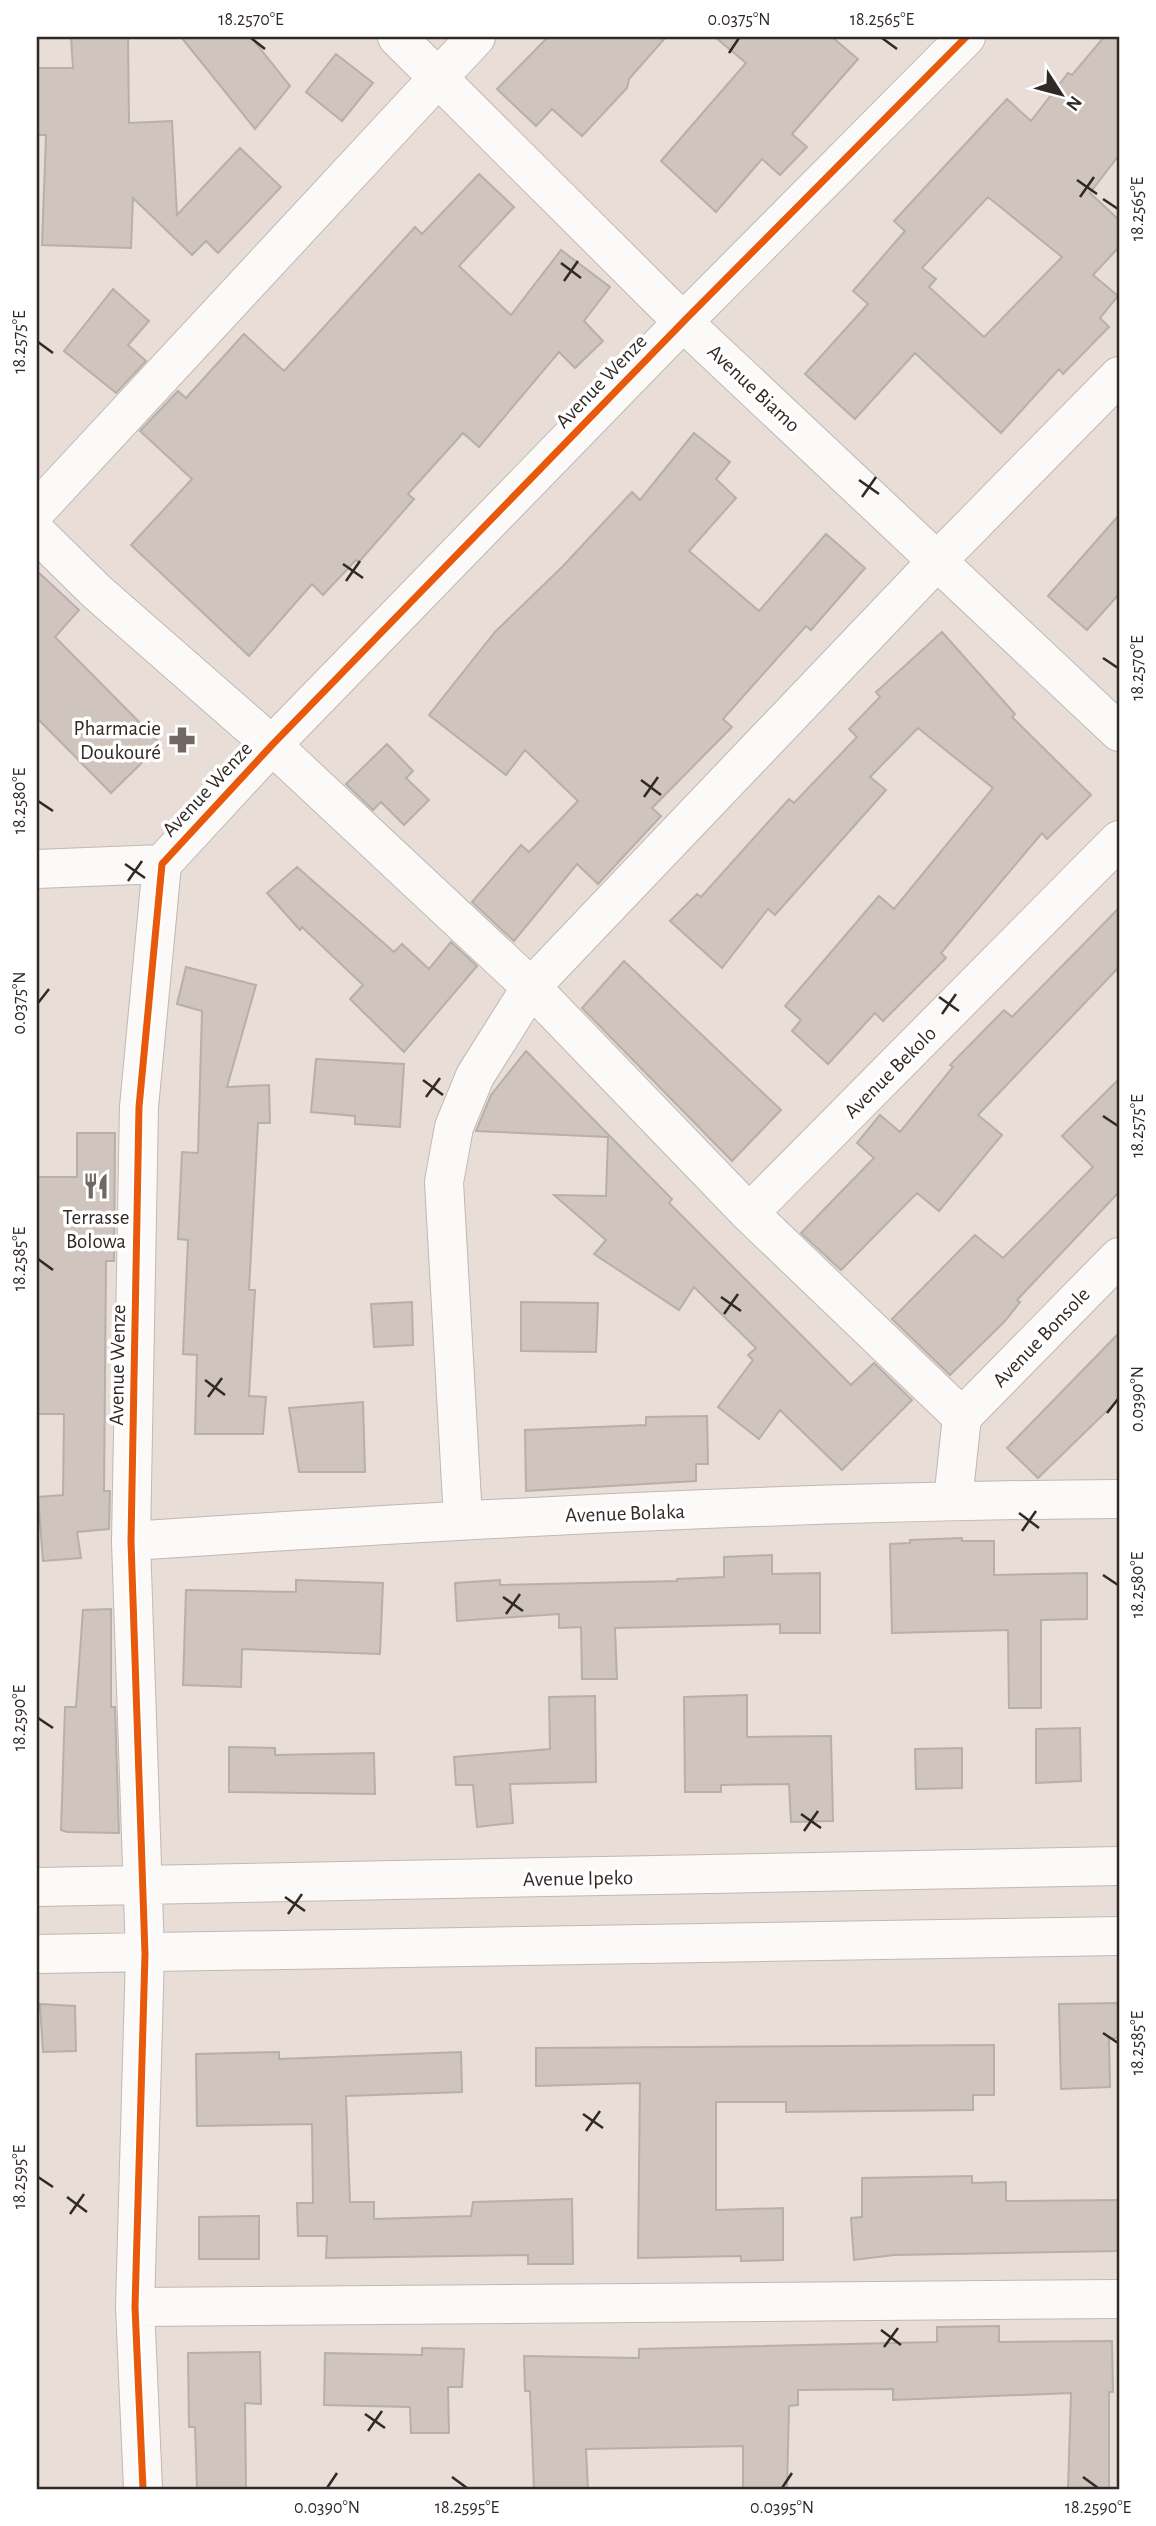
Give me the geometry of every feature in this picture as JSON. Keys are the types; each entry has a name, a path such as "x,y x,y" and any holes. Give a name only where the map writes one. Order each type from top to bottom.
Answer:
{"street":[{"name":"Avenue Biamo","path":"397,37 683,322 939,559 1119,732"},
{"path":"37,510 476,37"},
{"name":"Avenue Wenze","path":"143,2489 135,2307 145,1954 131,1541 139,1107 162,864 272,745 683,322 966,37"},
{"path":"463,1519 444,1182 454,1128 475,1076 531,987 939,559 1119,376"},
{"path":"37,533 97,593 272,745 531,987 749,1213 962,1417 953,1500"},
{"name":"Avenue Bekolo","path":"749,1213 1119,841"},
{"path":"37,869 162,864"},
{"name":"Avenue Bonsole","path":"962,1417 1119,1257"},
{"name":"Avenue Bolaka","path":"131,1541 463,1519 953,1500 1119,1499"},
{"name":"Avenue Ipeko","path":"37,1887 1119,1866"},
{"path":"37,1954 1119,1936"},
{"path":"135,2307 1119,2299"}],"building":[{"path":"71,37 128,37 129,123 172,121 177,215 240,148 281,187 218,253 206,241 192,255 133,198 131,248 42,245 46,135 37,135 37,68 73,68"},
{"path":"181,37 251,37 290,86 255,129"},
{"path":"548,37 666,37 629,79 627,88 582,136 552,109 536,126 497,89"},
{"path":"715,37 832,37 858,59 792,134 807,147 780,175 762,159 716,212 661,161 746,63"},
{"path":"1104,37 1119,37 1119,155 1090,193 1119,220 1119,247 1093,275 1118,296 1100,318 1109,327 1063,374 1059,369 1001,433 915,353 855,419 805,374 868,304 853,291 905,231 894,221 1007,99 1031,121 1068,73 1072,75","holes":["988,197 1062,257 984,337 929,287 936,279 922,268"]},
{"path":"336,54 373,83 342,121 306,92"},
{"path":"479,174 514,207 459,266 511,315 561,250 610,287 584,321 603,341 575,368 559,352 479,447 463,433 408,494 414,499 359,562 356,560 323,595 312,584 249,656 131,545 192,479 140,431 178,391 186,398 244,334 284,371 415,227 422,234"},
{"path":"113,289 149,321 128,345 146,361 116,393 64,351"},
{"path":"694,433 730,462 716,479 736,498 689,551 759,611 826,534 865,568 811,630 806,626 723,719 732,727 652,808 661,816 598,884 577,864 514,941 472,902 521,845 529,852 578,801 525,750 506,775 429,715 495,632 563,566 632,492 640,500"},
{"path":"1119,515 1119,594 1087,630 1048,596"},
{"path":"37,571 79,610 55,637 161,744 111,793 37,718"},
{"path":"942,632 1015,714 1012,717 1091,795 1047,839 1042,833 941,953 946,958 883,1021 875,1013 828,1064 792,1031 801,1020 785,1006 879,896 894,909 993,788 918,728 870,777 886,790 775,915 768,909 722,968 670,921 697,894 701,897 789,799 794,803 857,737 849,729 880,697 876,692"},
{"path":"387,744 413,771 406,778 429,800 404,825 381,802 373,810 346,784"},
{"path":"297,867 394,952 402,944 429,969 451,942 477,966 404,1052 350,999 363,985 302,927 300,930 267,893"},
{"path":"1119,908 1119,967 978,1115 1002,1135 939,1211 917,1193 841,1270 801,1233 874,1158 857,1143 880,1115 900,1132 953,1067 950,1065 1004,1010 1012,1017"},
{"path":"624,961 781,1110 732,1161 582,1008"},
{"path":"186,967 256,985 227,1087 269,1085 270,1123 258,1123 249,1290 255,1290 249,1396 266,1397 263,1434 195,1434 197,1355 183,1354 188,1240 178,1239 182,1152 198,1153 202,1011 177,1004"},
{"path":"526,1051 672,1199 669,1203 851,1385 874,1363 912,1400 842,1470 780,1410 759,1439 718,1407 753,1360 748,1355 756,1348 694,1287 679,1310 594,1254 606,1240 554,1195 606,1196 608,1137 476,1131 491,1095"},
{"path":"316,1059 404,1064 400,1127 355,1124 355,1116 311,1112"},
{"path":"1119,1079 1119,1192 1017,1300 1020,1302 1005,1321 950,1375 892,1319 975,1235 1003,1258 1093,1167 1062,1136"},
{"path":"77,1133 115,1133 114,1261 106,1261 104,1491 110,1491 109,1529 77,1532 81,1558 43,1561 38,1497 63,1495 64,1414 37,1414 37,1177 77,1177"},
{"path":"412,1302 413,1345 374,1347 371,1304"},
{"path":"521,1302 598,1303 596,1352 521,1351"},
{"path":"1119,1333 1119,1399 1038,1478 1007,1448"},
{"path":"363,1402 365,1472 299,1472 289,1408"},
{"path":"707,1416 708,1464 696,1464 696,1481 526,1491 525,1430 646,1425 646,1417"},
{"path":"962,1538 962,1541 994,1541 994,1575 1087,1573 1087,1619 1041,1620 1041,1708 1009,1708 1008,1630 892,1633 890,1544 910,1543 910,1540"},
{"path":"772,1555 772,1574 820,1573 820,1633 780,1633 780,1624 615,1628 617,1679 582,1679 581,1627 559,1628 559,1614 457,1621 455,1583 500,1580 500,1585 677,1581 724,1577 724,1557"},
{"path":"296,1580 383,1583 380,1654 242,1649 241,1687 183,1685 186,1590 296,1592"},
{"path":"111,1609 111,1707 115,1707 119,1833 67,1832 61,1830 65,1707 76,1707 83,1610"},
{"path":"747,1695 747,1737 831,1736 833,1821 791,1822 789,1784 721,1785 721,1792 685,1792 684,1697"},
{"path":"595,1696 596,1782 510,1784 513,1823 477,1827 473,1785 456,1785 454,1757 550,1749 549,1697"},
{"path":"1080,1728 1081,1781 1036,1783 1036,1729"},
{"path":"229,1747 275,1748 275,1755 374,1753 375,1794 229,1792"},
{"path":"962,1748 962,1788 916,1789 915,1749"},
{"path":"1119,2003 1119,2038 1109,2038 1110,2087 1061,2089 1059,2004"},
{"path":"40,2004 75,2006 76,2051 43,2052"},
{"path":"994,2045 994,2095 973,2095 973,2110 786,2112 786,2102 716,2102 716,2210 783,2208 783,2260 741,2261 741,2256 638,2258 640,2083 536,2086 536,2048"},
{"path":"279,2052 279,2059 461,2052 462,2092 346,2096 350,2202 374,2202 374,2219 471,2216 473,2202 572,2199 573,2264 528,2264 528,2255 326,2258 327,2236 298,2236 297,2203 313,2203 312,2124 197,2126 196,2054"},
{"path":"972,2176 972,2183 1006,2182 1006,2201 1119,2200 1119,2251 894,2255 854,2260 851,2218 862,2217 862,2178"},
{"path":"259,2216 259,2259 199,2259 199,2217"},
{"path":"999,2326 999,2342 1112,2341 1109,2489 1068,2489 1071,2393 893,2400 893,2389 798,2390 798,2405 789,2406 787,2489 743,2489 743,2446 586,2449 588,2489 534,2489 530,2391 525,2391 524,2356 639,2358 639,2349 937,2342 937,2327"},
{"path":"422,2348 464,2349 462,2387 448,2387 449,2433 411,2433 410,2407 324,2405 325,2353 422,2355"},
{"path":"260,2352 261,2404 245,2403 246,2489 197,2489 195,2427 189,2427 188,2353"}],"cycle path":[{"path":"143,2489 135,2307 145,1954 131,1541 139,1107 162,864 272,745 683,322 966,37"}],"place":[{"name":"Pharmacie Doukouré","path":"182,740"},
{"name":"Terrasse Bolowa","path":"96,1186"}]}
